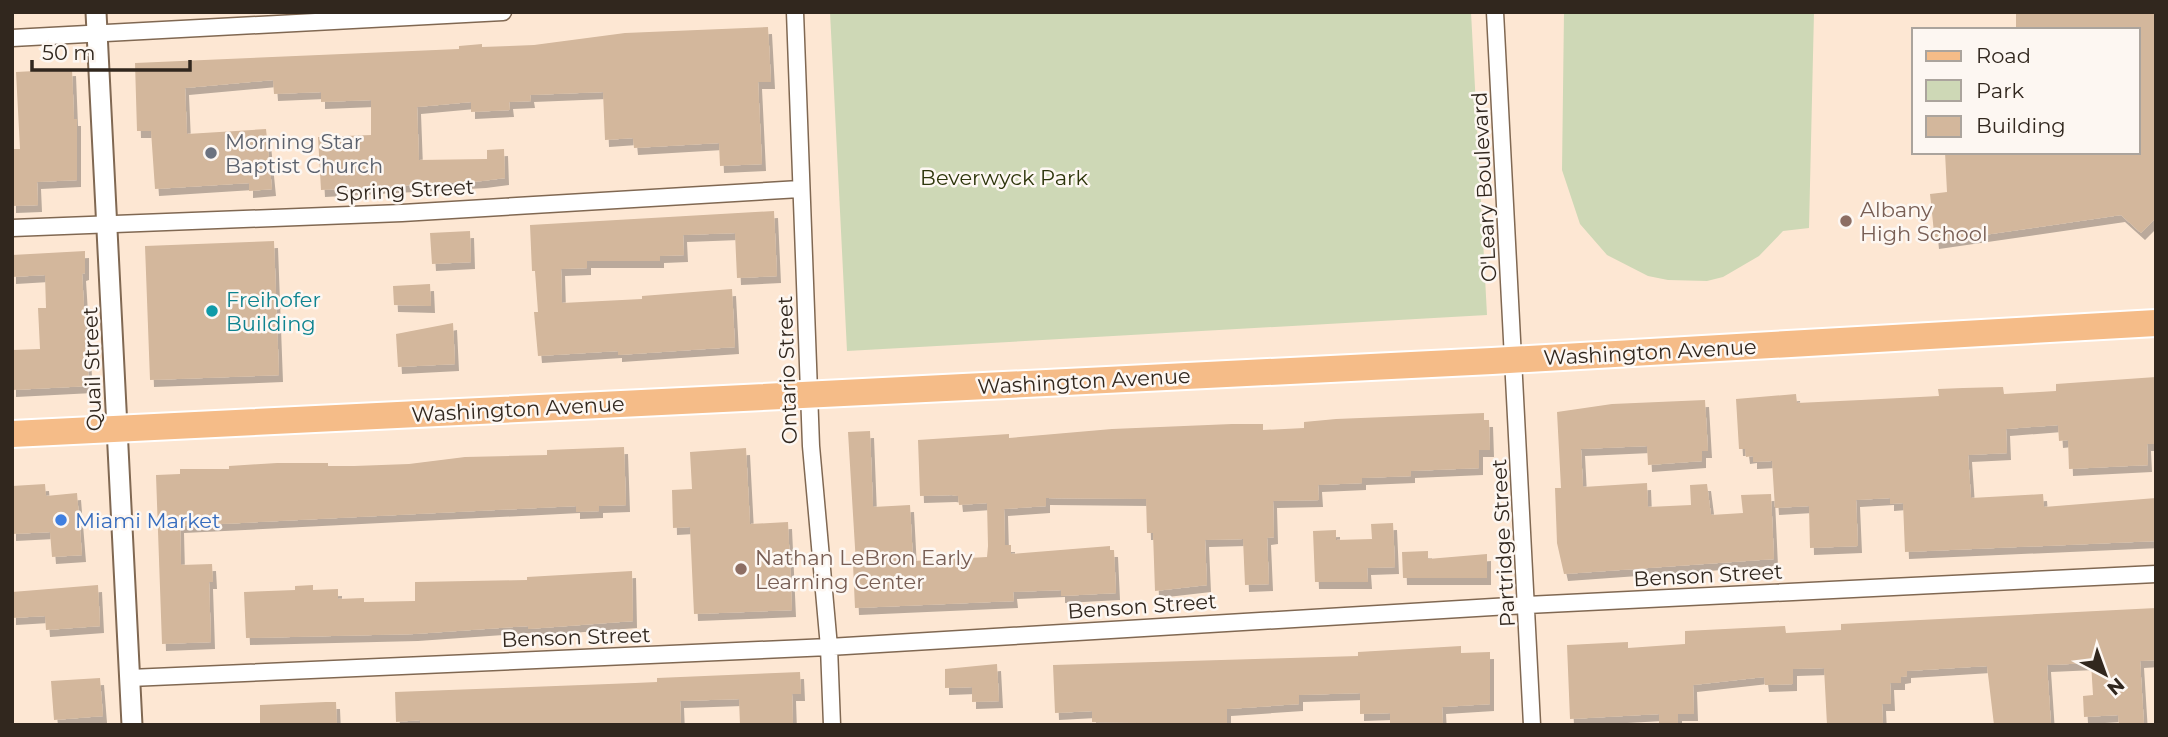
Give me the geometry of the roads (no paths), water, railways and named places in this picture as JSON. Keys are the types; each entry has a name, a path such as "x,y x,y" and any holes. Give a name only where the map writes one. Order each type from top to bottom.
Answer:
{"main road":[{"name":"Washington Avenue","path":"12,435 1515,359 2156,323"}],"street":[{"name":"Quail Street","path":"96,12 109,223 132,725"},
{"path":"12,38 503,12"},
{"name":"Ontario Street","path":"795,12 811,446 829,647 832,725"},
{"name":"O'Leary Boulevard","path":"1495,12 1515,359"},
{"name":"Spring Street","path":"12,228 402,213 800,189"},
{"name":"Partridge Street","path":"1515,359 1532,725"},
{"name":"Benson Street","path":"130,678 829,647 1527,605 2156,574"}],"place":[{"name":"Morning Star Baptist Church","path":"211,153"},
{"name":"Albany High School","path":"1846,221"},
{"name":"Freihofer Building","path":"212,311"},
{"name":"Miami Market","path":"61,520"},
{"name":"Nathan LeBron Early Learning Center","path":"741,569"}],"park label":[{"name":"Beverwyck Park","path":"1004,177"}]}
